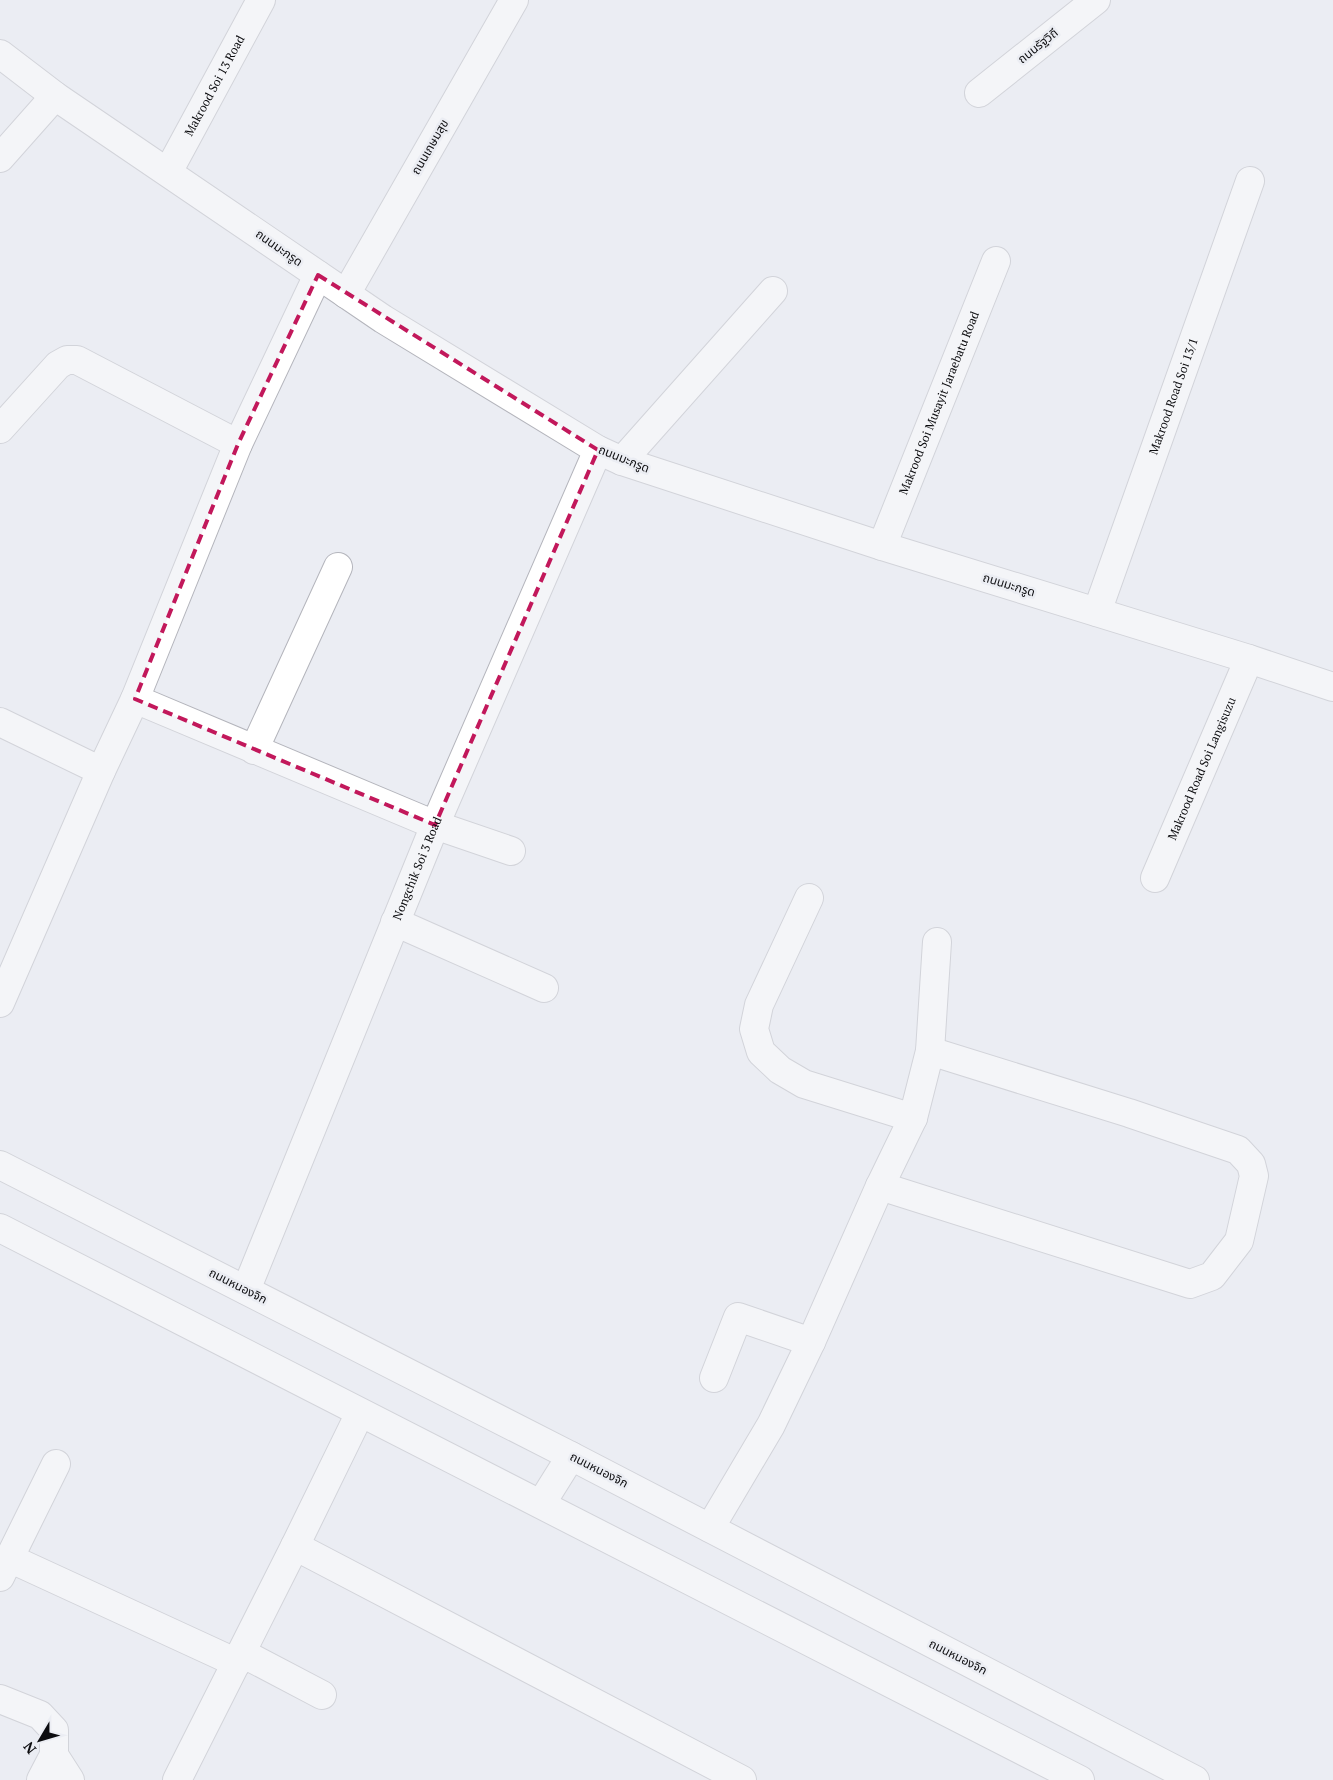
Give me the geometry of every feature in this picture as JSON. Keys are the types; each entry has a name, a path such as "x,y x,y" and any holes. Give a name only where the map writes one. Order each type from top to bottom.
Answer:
{"street":[{"name":"Makrood Soi 13 Road","path":"168,172 262,0"},
{"name":"ถนนเกษมสุข","path":"346,294 514,0"},
{"name":"ถนนรัฐวิถี","path":"980,93 1096,0"},
{"name":"ถนนมะกรูด","path":"0,54 56,96 382,319 598,450 622,461 882,546 1333,686"},
{"path":"0,158 56,96"},
{"name":"Makrood Road Soi 13/1","path":"1097,612 1250,181"},
{"name":"Makrood Soi Musayit Jaraebatu Road","path":"882,546 996,261"},
{"path":"0,1003 101,771 135,699 238,444 318,275"},
{"path":"622,461 773,291"},
{"path":"0,429 58,365 67,360 77,360 238,444"},
{"name":"Nongchik Soi 3 Road","path":"246,1290 435,826 598,450"},
{"path":"254,750 338,567"},
{"name":"Makrood Road Soi Langisuzu","path":"1155,878 1249,659"},
{"path":"135,699 435,826 511,851"},
{"path":"0,722 101,771"},
{"path":"808,898 759,1004 754,1029 761,1052 780,1070 804,1084 913,1118"},
{"path":"395,922 544,988"},
{"path":"710,1528 771,1425 913,1118 930,1051 937,942"},
{"path":"880,1186 1190,1284 1212,1276 1239,1241 1254,1176 1251,1164 1238,1150 1128,1113 930,1051"},
{"name":"ถนนหนองจิก","path":"0,1165 572,1456 1195,1780"},
{"path":"0,1228 1080,1780"},
{"path":"714,1378 738,1317 811,1342"},
{"path":"177,1780 360,1412"},
{"path":"541,1504 572,1456"},
{"path":"56,1464 5,1568 239,1658 322,1695"},
{"path":"295,1546 742,1780"},
{"path":"0,1699 40,1715 54,1730 54,1755 41,1780"},
{"path":"54,1755 70,1780"}],"highlighted area":[{"path":"318,275 598,450 435,825 135,699 238,444"}]}
